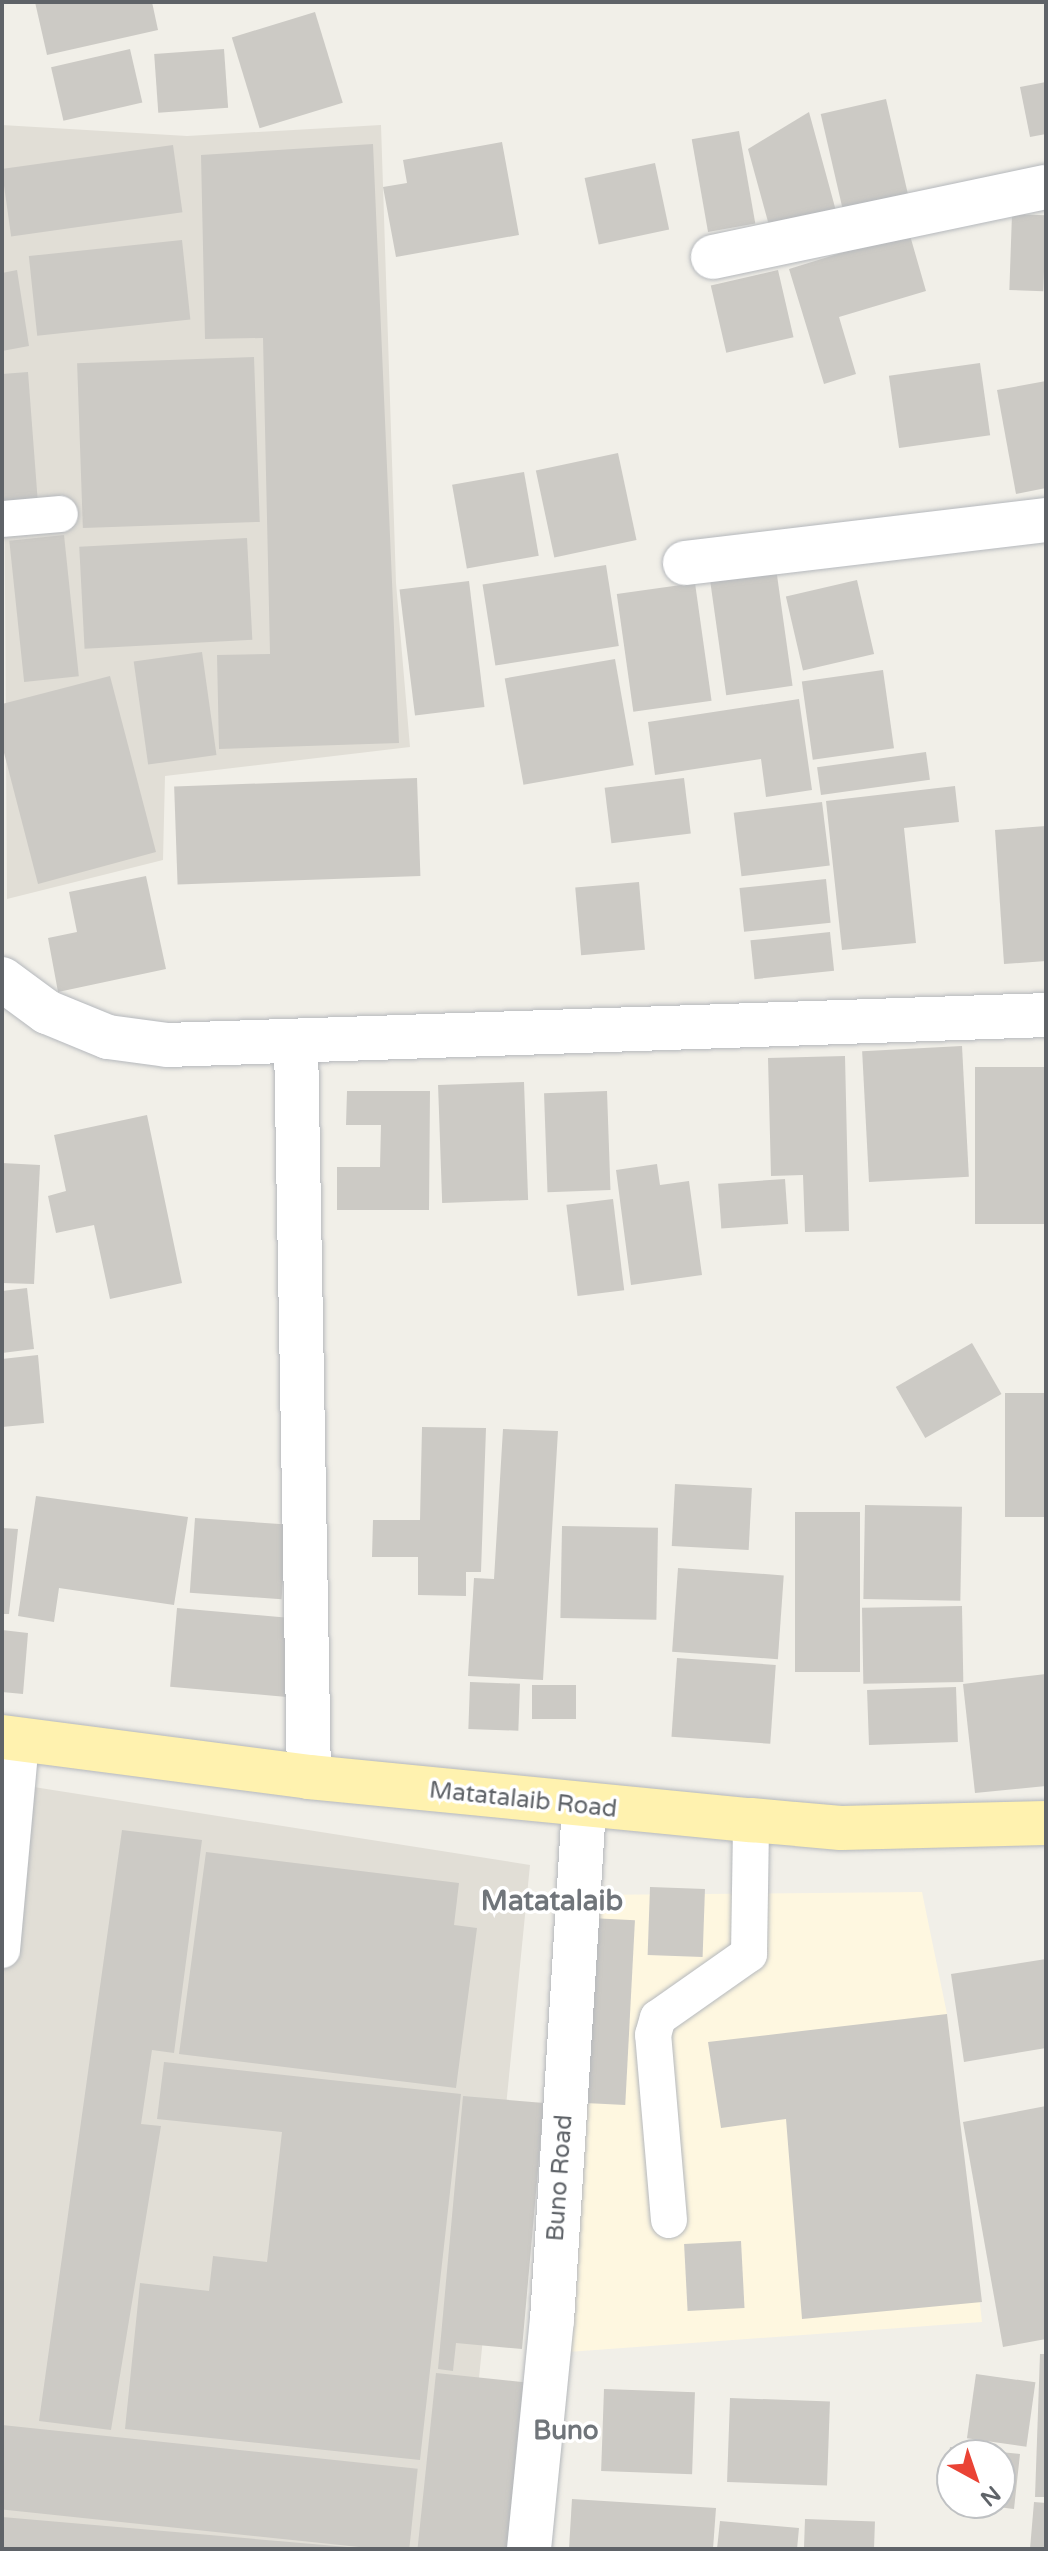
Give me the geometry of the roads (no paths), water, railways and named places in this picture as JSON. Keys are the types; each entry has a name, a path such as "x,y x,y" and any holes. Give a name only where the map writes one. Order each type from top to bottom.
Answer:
{"main road":[{"name":"Matatalaib Road","path":"11,1738 309,1777 584,1807 841,1828 1046,1823"}],"street":[{"path":"713,257 1046,187"},
{"path":"685,563 1046,520"},
{"path":"2,979 47,1012 108,1037 167,1045 1046,1015"},
{"path":"296,1041 309,1777"},
{"name":"Buno Road","path":"529,2549 552,2320 584,1807"}],"lane":[{"path":"2,519 60,514"},
{"path":"2,1950 11,1738"},
{"path":"669,2220 653,2035 658,2018 749,1954 751,1820"}],"district":[{"name":"Matatalaib","path":"552,1901"},
{"name":"Buno","path":"566,2431"}]}
